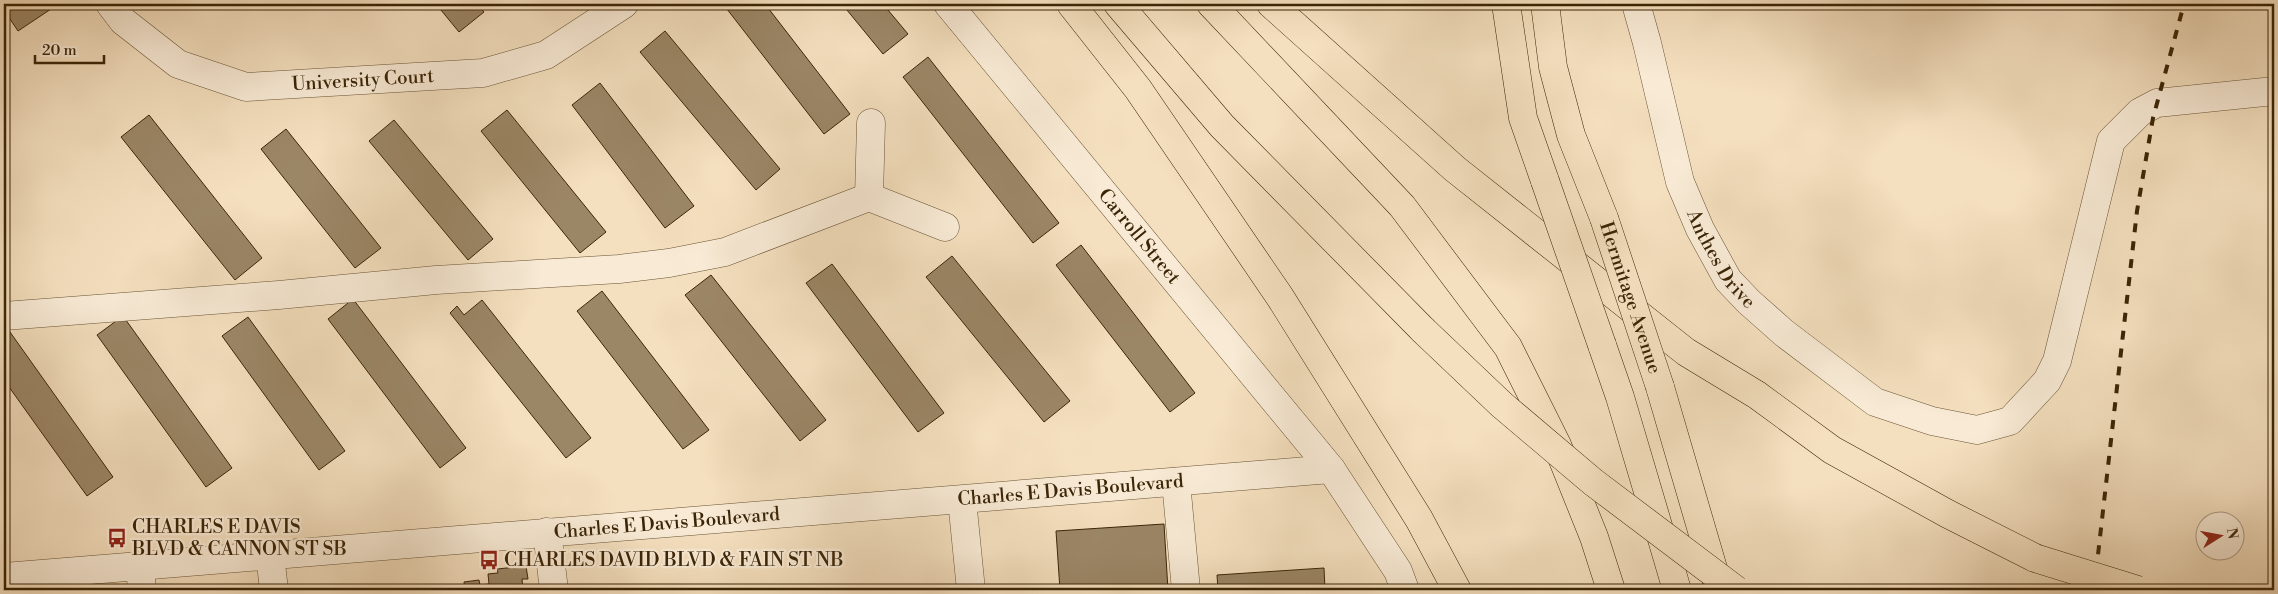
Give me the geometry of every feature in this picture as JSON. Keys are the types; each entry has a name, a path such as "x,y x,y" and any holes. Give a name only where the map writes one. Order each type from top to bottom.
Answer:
{"main road":[{"path":"1071,4 1138,89 1280,297 1419,519 1457,590"},
{"path":"1118,4 1222,126 1424,330 1502,405 1593,482 1736,590"},
{"path":"1211,4 1402,206 1508,347 1557,444 1594,537 1611,590"},
{"path":"1271,4 1455,169 1686,352 1757,395 1832,450 1948,514 2035,558 2138,590"},
{"path":"1506,4 1523,118 1620,397 1677,590"},
{"name":"Hermitage Avenue","path":"1545,4 1553,67 1572,136 1604,218 1660,387 1720,590"}],"street":[{"name":"University Court","path":"110,4 123,21 178,64 246,87 482,73 546,55 624,4"},
{"name":"Carroll Street","path":"948,4 1330,469 1398,571 1405,590"},
{"name":"Anthes Drive","path":"1636,4 1680,182 1700,229 1728,280 1749,302 1784,333 1875,402 1932,421 1977,430 2010,421 2047,382 2056,361 2111,141 2140,112 2157,103 2274,91"},
{"path":"869,197 871,123"},
{"path":"4,316 278,296 436,280 619,269 669,263 725,252 869,197 945,227"},
{"name":"Charles E Davis Boulevard","path":"19,581 141,578 270,555 1330,469"},
{"path":"1176,482 1186,590"},
{"path":"962,500 971,590"},
{"path":"548,532 554,590"},
{"path":"270,555 274,590"}],"building":[{"path":"4,4 47,4 51,9 18,31 4,10"},
{"path":"436,4 477,4 484,12 459,32"},
{"path":"723,4 765,4 850,114 824,134"},
{"path":"842,4 883,4 908,34 883,54"},
{"path":"665,31 780,169 756,190 640,52"},
{"path":"928,57 1059,223 1033,243 903,77"},
{"path":"600,83 694,206 665,228 572,105"},
{"path":"507,110 606,232 580,253 481,131"},
{"path":"149,115 262,258 235,280 121,137"},
{"path":"394,120 493,239 468,260 369,141"},
{"path":"286,129 381,248 355,268 261,149"},
{"path":"1081,245 1195,393 1170,412 1056,265"},
{"path":"952,256 1070,401 1044,422 926,277"},
{"path":"832,264 944,413 918,432 806,283"},
{"path":"711,275 826,420 800,441 685,295"},
{"path":"602,291 709,430 683,449 577,311"},
{"path":"353,299 466,448 440,468 328,319"},
{"path":"482,300 591,438 566,458 450,313 457,306 464,315"},
{"path":"123,316 232,468 206,487 97,335"},
{"path":"248,317 345,451 319,470 222,336"},
{"path":"5,325 113,477 87,496 4,380"},
{"path":"1164,524 1168,590 1060,590 1056,531"},
{"path":"526,566 528,579 522,579 523,590 465,590 464,582 479,580 480,585 489,584 488,574 498,573 497,569"},
{"path":"1324,568 1325,590 1218,590 1217,575"}],"railway":[{"path":"2094,590 2137,211 2153,118 2184,4"}],"place":[{"name":"CHARLES E DAVIS BLVD & CANNON ST SB","path":"117,538"},
{"name":"CHARLES DAVID BLVD & FAIN ST NB","path":"489,560"}]}
